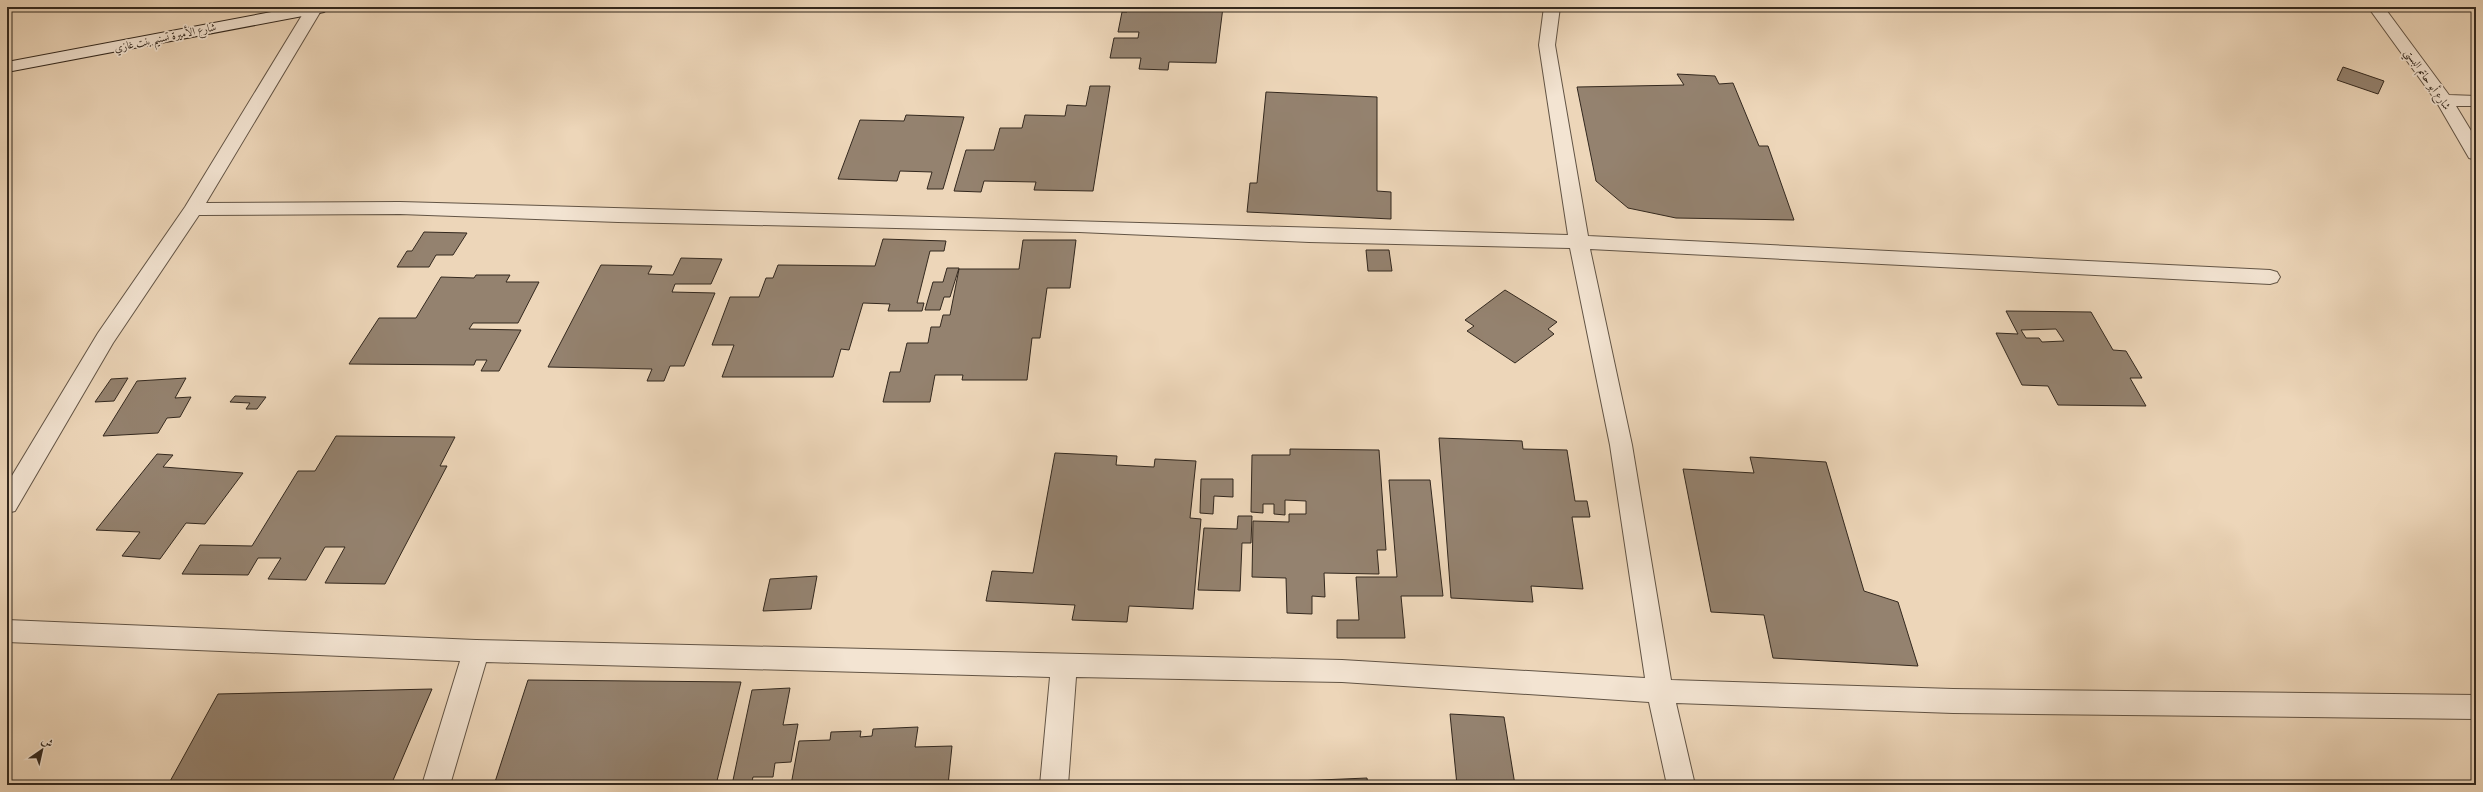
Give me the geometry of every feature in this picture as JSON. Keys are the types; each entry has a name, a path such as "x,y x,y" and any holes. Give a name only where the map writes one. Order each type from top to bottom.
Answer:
{"street":[{"path":"1552,7 1547,45 1579,242 1621,445 1660,690 1681,785"},
{"name":"شارع أبو حاتم البستي","path":"2376,7 2444,100 2476,154"},
{"path":"7,504 105,338 193,210 319,8"},
{"name":"شارع الأميرة تسنيم بنت غازي","path":"7,67 319,8"},
{"path":"2444,100 2476,101"},
{"path":"193,210 400,208 618,216 1079,226 1309,236 1579,242 2270,277"},
{"path":"7,631 476,651 1064,666 1342,671 1660,690 1953,701 2476,707"},
{"path":"436,785 476,651"},
{"path":"1054,785 1064,666"}],"building":[{"path":"1128,7 1223,7 1216,63 1169,62 1168,70 1139,69 1141,58 1110,58 1114,38 1138,38 1139,32 1118,32 1122,12 1127,12"},
{"path":"2343,67 2384,81 2378,94 2337,80"},
{"path":"1677,74 1715,76 1719,84 1733,83 1759,146 1768,146 1794,220 1676,218 1628,208 1596,181 1577,87 1684,85"},
{"path":"1090,86 1110,86 1093,191 1034,190 1036,182 984,181 981,192 954,191 966,150 994,150 1000,128 1022,128 1025,115 1065,116 1067,105 1086,106"},
{"path":"1266,92 1377,97 1377,191 1391,192 1391,219 1247,212 1250,183 1257,183"},
{"path":"906,115 964,117 943,189 927,189 932,172 900,171 897,181 838,179 860,120 904,121"},
{"path":"424,232 467,233 453,255 436,255 429,267 397,267 407,251 412,251"},
{"path":"883,239 946,241 944,251 930,251 917,303 924,303 922,311 888,311 890,304 863,303 849,350 841,349 833,377 722,377 734,345 712,345 730,297 759,297 766,278 773,278 778,265 875,266"},
{"path":"1023,240 1076,240 1070,288 1047,288 1040,338 1032,338 1027,380 962,380 963,375 935,375 930,402 883,402 890,372 900,372 907,343 928,343 931,327 940,327 943,315 950,315 959,269 1019,269"},
{"path":"1366,250 1389,250 1392,271 1368,271"},
{"path":"681,258 722,259 711,284 675,284 672,292 715,293 684,366 670,366 664,381 647,381 652,369 548,367 601,265 652,266 648,274 673,275"},
{"path":"947,268 959,268 950,297 944,297 940,310 925,310 933,282 943,282"},
{"path":"476,275 510,275 506,282 539,282 518,323 473,323 469,329 521,330 499,371 481,371 487,360 476,360 474,365 349,364 379,318 416,318 441,277 474,278"},
{"path":"1505,290 1557,322 1548,329 1554,334 1515,363 1467,331 1474,326 1465,320"},
{"path":"2006,311 2091,312 2113,350 2126,351 2142,378 2130,378 2146,406 2058,405 2048,386 2022,385 1996,333 2018,334","holes":["2056,329 2064,341 2042,342 2039,338 2026,338 2021,330"]},
{"path":"128,378 114,401 95,402 111,379"},
{"path":"186,378 175,398 191,397 180,417 167,418 158,433 103,436 137,381"},
{"path":"235,396 266,397 257,409 246,409 250,403 230,402"},
{"path":"336,436 455,437 440,466 447,466 385,584 325,583 345,547 325,547 306,580 268,579 281,558 258,558 248,575 182,574 200,545 252,546 298,471 315,471"},
{"path":"1439,438 1522,441 1523,449 1567,450 1575,501 1587,501 1590,517 1572,517 1583,589 1531,586 1533,602 1451,598"},
{"path":"1290,449 1379,450 1386,550 1377,550 1379,574 1324,573 1325,597 1312,596 1312,614 1287,613 1286,578 1252,577 1253,521 1289,522 1289,514 1306,514 1306,501 1285,500 1285,515 1274,514 1274,504 1263,504 1263,513 1251,512 1252,455 1290,455"},
{"path":"1055,453 1117,456 1116,465 1154,467 1155,459 1196,461 1190,518 1201,519 1193,609 1129,606 1127,622 1072,620 1075,605 986,601 992,571 1033,573"},
{"path":"157,454 173,455 163,467 243,473 205,524 186,523 160,559 122,556 140,532 96,530"},
{"path":"1750,457 1826,462 1864,591 1898,602 1918,666 1773,658 1764,615 1711,612 1683,469 1754,473"},
{"path":"1201,479 1233,479 1233,497 1214,496 1213,514 1200,513"},
{"path":"1389,480 1430,480 1443,596 1401,596 1405,638 1337,638 1337,620 1359,620 1356,577 1397,577"},
{"path":"1238,516 1252,516 1251,543 1242,543 1240,591 1198,590 1204,528 1237,529"},
{"path":"817,576 811,609 763,611 770,579"},
{"path":"528,680 741,682 716,785 494,785"},
{"path":"790,688 783,725 798,724 791,762 775,763 773,777 753,777 751,785 732,785 752,690"},
{"path":"432,689 391,785 168,785 218,694"},
{"path":"1450,714 1504,717 1515,785 1457,785"},
{"path":"918,727 915,747 952,746 948,785 791,785 799,741 830,740 831,732 861,731 860,737 872,736 873,729"},
{"path":"1367,778 1368,785 1249,785 1249,783"}]}
